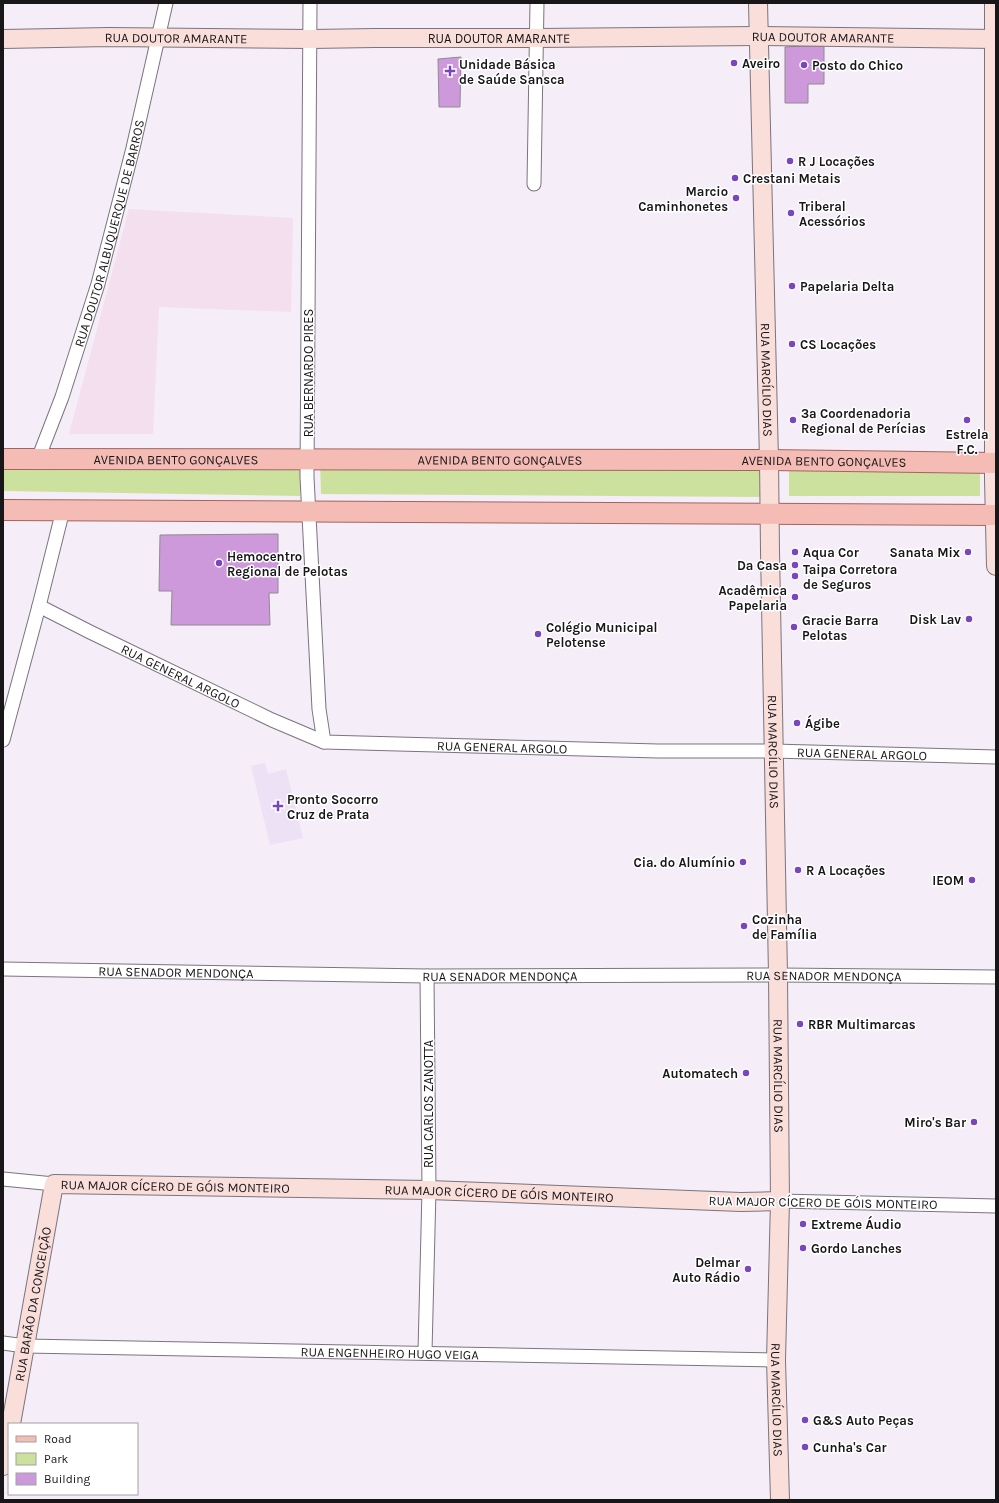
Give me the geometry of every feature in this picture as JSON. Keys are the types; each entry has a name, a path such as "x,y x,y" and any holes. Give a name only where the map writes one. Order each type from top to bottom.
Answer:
{"main road":[{"name":"RUA MARCÍLIO DIAS","path":"758,3 769,460 778,974 780,1201 776,1360 780,1500"},
{"path":"994,3 996,566"},
{"name":"RUA DOUTOR AMARANTE","path":"3,39 158,37 311,39 758,36 995,39"},
{"name":"AVENIDA BENTO GONÇALVES","path":"3,459 769,460 995,463"},
{"path":"3,510 995,515"},
{"name":"RUA MAJOR CÍCERO DE GÓIS MONTEIRO","path":"54,1184 429,1190 740,1202 780,1201"},
{"name":"RUA BARÃO DA CONCEIÇÃO","path":"11,1423 54,1184"},
{"path":"3,1466 8,1439"}],"street":[{"name":"RUA DOUTOR ALBUQUERQUE DE BARROS","path":"38,459 62,397 98,284 133,148 166,3"},
{"name":"RUA BERNARDO PIRES","path":"310,3 311,39 307,459 308,511 319,709 324,742"},
{"path":"534,184 537,3"},
{"path":"3,740 63,510"},
{"name":"RUA GENERAL ARGOLO","path":"39,606 272,720 324,742 658,751 774,751 996,757"},
{"name":"RUA SENADOR MENDONÇA","path":"3,969 428,976 778,974 996,978"},
{"name":"RUA CARLOS ZANOTTA","path":"425,1352 429,1190 428,976"},
{"name":"RUA MAJOR CÍCERO DE GÓIS MONTEIRO","path":"3,1179 54,1184"},
{"name":"RUA MAJOR CÍCERO DE GÓIS MONTEIRO","path":"780,1201 996,1206"},
{"name":"RUA ENGENHEIRO HUGO VEIGA","path":"3,1344 25,1346 425,1352 776,1360"}],"shaded area":[{"path":"129,209 293,218 291,312 159,307 153,434 69,434"},
{"name":"Pronto Socorro Cruz de Prata","path":"265,763 268,774 286,769 303,838 270,845 251,766"}],"green space":[{"path":"3,461 300,464 300,496 3,491"},
{"path":"320,462 759,466 760,497 321,494"},
{"path":"789,466 980,466 980,496 789,496"}],"building":[{"name":"Posto do Chico","path":"824,45 824,84 808,84 808,103 785,103 785,47"},
{"name":"Unidade Básica de Saúde Sansca","path":"461,57 460,107 439,107 438,59"},
{"name":"Hemocentro Regional de Pelotas","path":"278,534 278,593 269,593 270,625 171,625 172,591 159,591 160,535"}],"place":[{"name":"Aveiro","path":"734,63"},
{"name":"Posto do Chico","path":"804,65"},
{"name":"Unidade Básica de Saúde Sansca","path":"450,71"},
{"name":"R J Locações","path":"790,161"},
{"name":"Crestani Metais","path":"735,178"},
{"name":"Marcio Caminhonetes","path":"736,198"},
{"name":"Triberal Acessórios","path":"791,213"},
{"name":"Papelaria Delta","path":"792,286"},
{"name":"CS Locações","path":"792,344"},
{"name":"3ª Coordenadoria Regional de Perícias","path":"793,420"},
{"name":"Estrela F.C.","path":"967,420"},
{"name":"Aqua Cor","path":"795,552"},
{"name":"Sanata Mix","path":"968,552"},
{"name":"Hemocentro Regional de Pelotas","path":"219,563"},
{"name":"Da Casa","path":"795,565"},
{"name":"Taipa Corretora de Seguros","path":"795,576"},
{"name":"Acadêmica Papelaria","path":"795,597"},
{"name":"Disk Lav","path":"969,619"},
{"name":"Gracie Barra Pelotas","path":"794,627"},
{"name":"Colégio Municipal Pelotense","path":"538,634"},
{"name":"Ágibe","path":"797,723"},
{"name":"Pronto Socorro Cruz de Prata","path":"278,806"},
{"name":"Cia. do Alumínio","path":"743,862"},
{"name":"R A Locações","path":"798,870"},
{"name":"IEOM","path":"972,880"},
{"name":"Cozinha de Família","path":"744,926"},
{"name":"RBR Multimarcas","path":"800,1024"},
{"name":"Automatech","path":"746,1073"},
{"name":"Miro's Bar","path":"974,1122"},
{"name":"Extreme Áudio","path":"803,1224"},
{"name":"Gordo Lanches","path":"803,1248"},
{"name":"Delmar Auto Rádio","path":"748,1269"},
{"name":"G&S Auto Peças","path":"805,1420"},
{"name":"Cunha's Car","path":"805,1447"}]}
